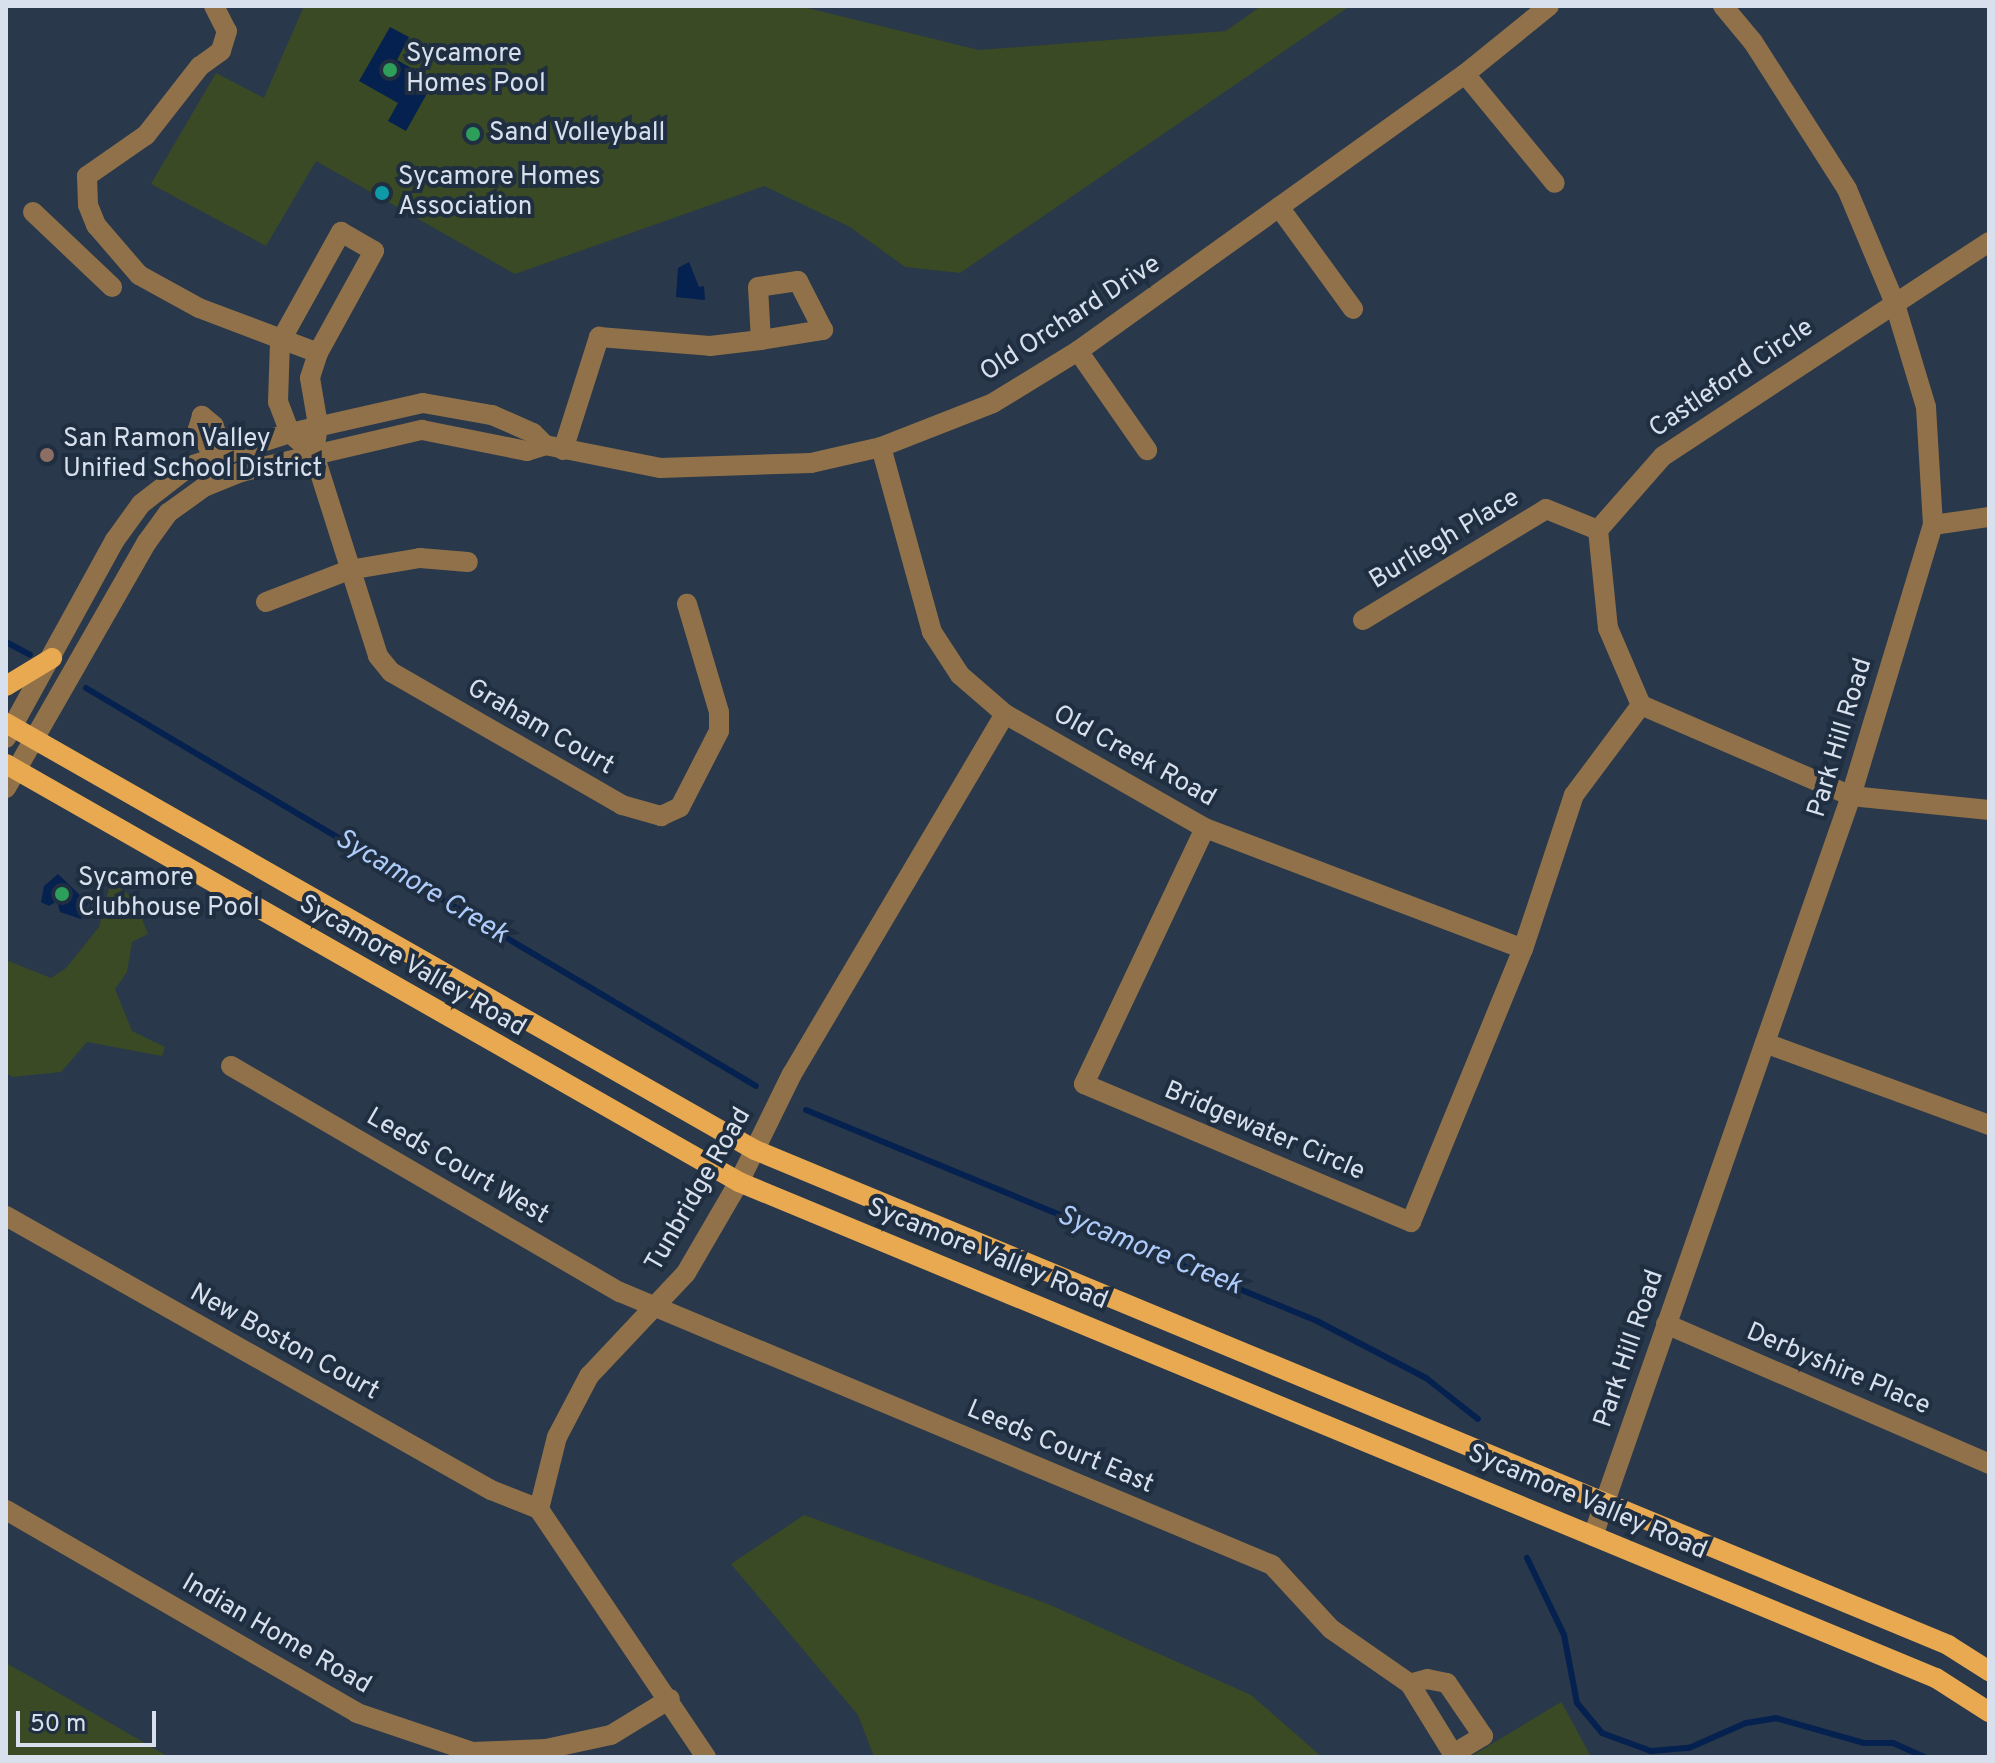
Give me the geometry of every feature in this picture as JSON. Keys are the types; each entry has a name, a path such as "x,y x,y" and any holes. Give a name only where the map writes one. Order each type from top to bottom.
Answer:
{"main road":[{"path":"6,686 52,658"},
{"name":"Sycamore Valley Road","path":"8,729 34,740 755,1150 1948,1645 1989,1671"},
{"name":"Sycamore Valley Road","path":"10,774 739,1182 1936,1678 1989,1712"}],"street":[{"path":"214,6 227,31 221,51 200,66 146,135 87,176 88,205 96,225 139,275 199,308 280,342 318,353"},
{"name":"Old Orchard Drive","path":"10,774 34,740 147,542 187,498 225,478 422,430 527,451 554,448 660,468 743,469 811,463 881,447 993,403 1078,351 1465,74 1549,6"},
{"name":"Park Hill Road","path":"1593,1536 1851,796 1933,525 1926,407 1894,301 1847,189 1753,42 1723,6"},
{"path":"1465,74 1555,183"},
{"path":"1279,207 1353,309"},
{"path":"33,212 112,287"},
{"path":"341,232 374,251 318,353 310,378 318,425 314,454 290,433 278,402 280,342 341,232"},
{"name":"Castleford Circle","path":"1598,530 1663,456 1894,301 1989,242"},
{"path":"554,448 599,337 710,346 761,340 823,330 798,281 758,287 761,340"},
{"path":"1078,351 1147,450"},
{"name":"Old Orchard Drive","path":"8,729 141,504 190,466 290,433 379,409 459,405 533,433 554,448"},
{"name":"Old Creek Road","path":"881,447 932,632 960,675 1005,714 1205,828 1523,949"},
{"name":"Graham Court","path":"314,454 378,656 391,672 641,815 661,816 680,807 719,731 719,712 687,604"},
{"path":"215,456 225,478"},
{"name":"Burliegh Place","path":"1363,620 1546,509 1598,530"},
{"path":"1933,525 1989,517"},
{"path":"1598,530 1608,628 1641,705 1851,796 1989,810"},
{"path":"266,602 349,570 420,558 468,562"},
{"path":"1523,949 1574,795 1641,705"},
{"name":"Tunbridge Road","path":"539,1509 570,1404 589,1376 660,1305 686,1273 739,1182 792,1074 1005,714"},
{"name":"Bridgewater Circle","path":"1205,828 1084,1084 1411,1222 1523,949"},
{"path":"1765,1043 1989,1125"},
{"name":"Leeds Court West","path":"231,1066 620,1292 660,1305"},
{"name":"New Boston Court","path":"6,1216 491,1490 539,1509"},
{"name":"Leeds Court East","path":"660,1305 1272,1565 1331,1629 1410,1684"},
{"name":"Derbyshire Place","path":"1666,1324 1989,1464"},
{"path":"539,1509 670,1699 706,1757"},
{"name":"Indian Home Road","path":"6,1510 357,1713 472,1754 546,1749 611,1735 670,1699"}],"green space":[{"path":"304,6 799,6 979,50 1226,31 1261,6 1350,6 960,273 905,267 850,227 764,186 515,274 316,161 266,246 151,184 216,73 264,98"},
{"path":"111,881 134,899 148,934 132,942 127,972 115,989 132,1031 165,1047 162,1056 87,1042 61,1072 12,1077 6,1073 6,960 51,978 66,968 99,927"},
{"path":"804,1515 1048,1604 1251,1695 1322,1757 874,1757 858,1715 731,1564"},
{"path":"6,1663 31,1677 169,1757 6,1757"},
{"path":"1561,1702 1591,1757 1470,1757"}],"water":[{"name":"Sycamore Homes Pool","path":"390,27 409,37 397,60 434,81 406,131 388,121 398,103 359,81"},
{"path":"689,262 699,287 704,286 705,300 676,297 678,268"},
{"name":"Sycamore Clubhouse Pool","path":"58,874 88,903 81,919 60,912 57,901 49,906 41,902 44,886"}],"waterway":[{"name":"Sycamore Creek","path":"6,642 30,655"},
{"name":"Sycamore Creek","path":"86,688 756,1086"},
{"name":"Sycamore Creek","path":"806,1110 1317,1321 1426,1378 1478,1419"},
{"name":"Sycamore Creek","path":"1527,1558 1564,1635 1577,1703 1602,1733 1651,1751 1689,1748 1746,1723 1776,1718 1864,1743 1893,1743 1925,1757"}],"place":[{"name":"Sycamore Homes Pool","path":"390,70"},
{"name":"Sand Volleyball","path":"473,134"},
{"name":"Sycamore Homes Association","path":"382,193"},
{"name":"San Ramon Valley Unified School District","path":"47,455"},
{"name":"Sycamore Clubhouse Pool","path":"62,894"}]}
